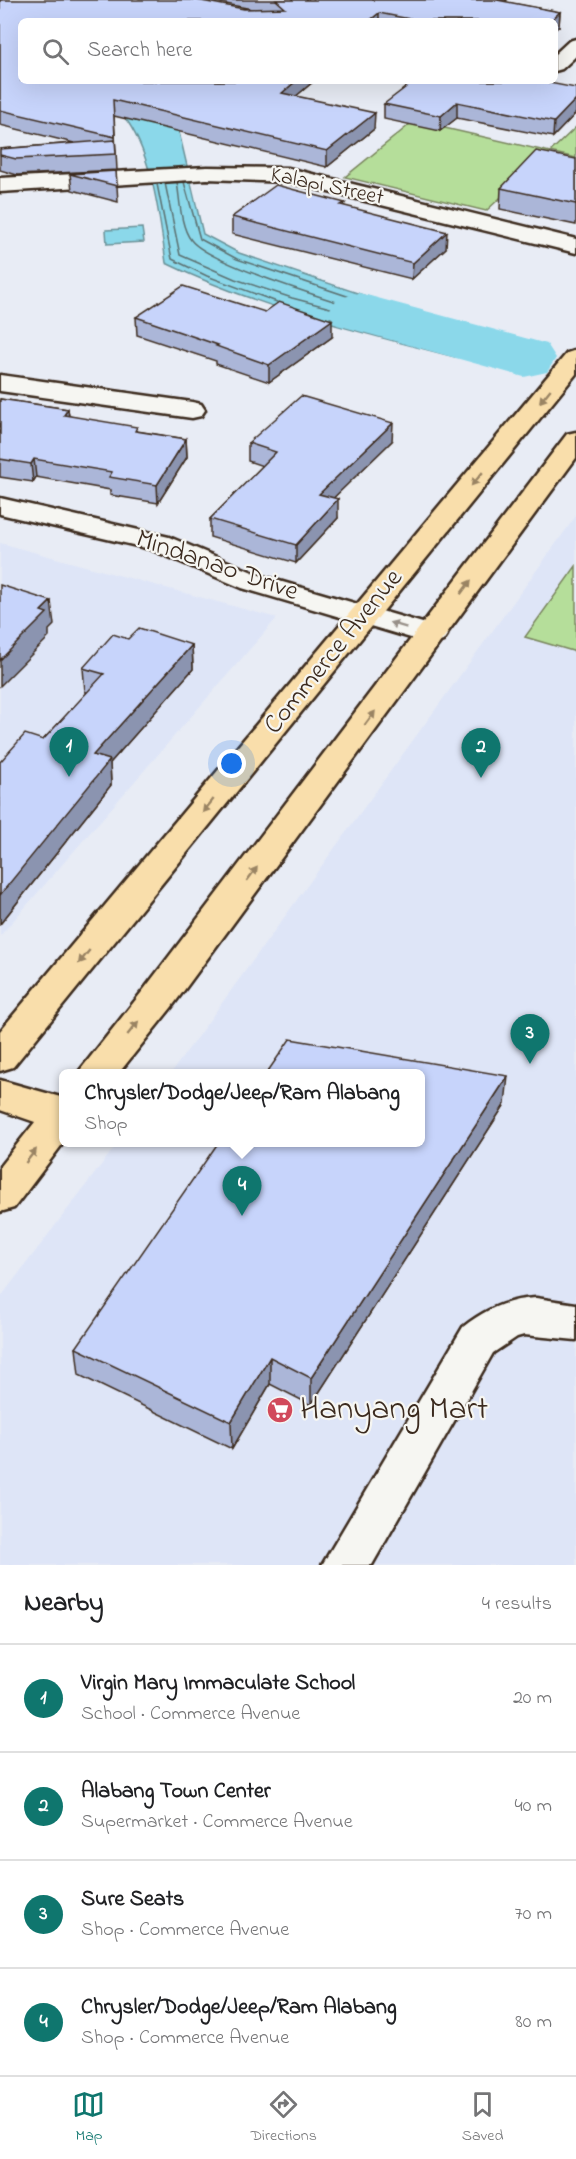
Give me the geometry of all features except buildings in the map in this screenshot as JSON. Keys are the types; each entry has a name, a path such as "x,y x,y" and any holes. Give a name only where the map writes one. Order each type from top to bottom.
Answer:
{"main road":[{"name":"Commerce Avenue","path":"0,1057 576,358"},
{"path":"100,1069 158,998 576,440"},
{"path":"0,1095 59,1113"},
{"path":"0,1196 59,1119"}],"street":[{"path":"558,72 576,45"},
{"name":"Kalapi Street","path":"0,185 126,180 207,173 288,175 576,246"},
{"path":"0,383 192,410"},
{"name":"Mindanao Drive","path":"0,506 159,543 252,582 432,635"},
{"path":"346,1565 478,1340 494,1326 517,1317 538,1314 576,1322"}],"shaded area":[{"path":"576,516 576,1565 0,1565 0,1298 115,1147 425,1147 425,1069 174,1069"},
{"path":"0,543 277,618 0,936"}],"green space":[{"path":"414,121 550,152 486,211 345,177"},
{"path":"576,127 576,158 550,152"},
{"path":"576,566 576,652 525,637"}],"water":[{"path":"171,98 203,234 239,253 479,334 455,357 272,306 166,263 154,190 144,154 128,122 104,99"},
{"path":"142,228 144,242 107,244 106,230"}],"waterway":[{"path":"359,312 524,358"}],"place":[{"name":"Virgin Mary Immaculate School","path":"69,777"},
{"name":"Alabang Town Center","path":"481,778"},
{"name":"Sure Seats","path":"530,1064"},
{"name":"Chrysler/Dodge/Jeep/Ram Alabang","path":"242,1216"},
{"name":"Hanyang Mart","path":"280,1410"}]}
